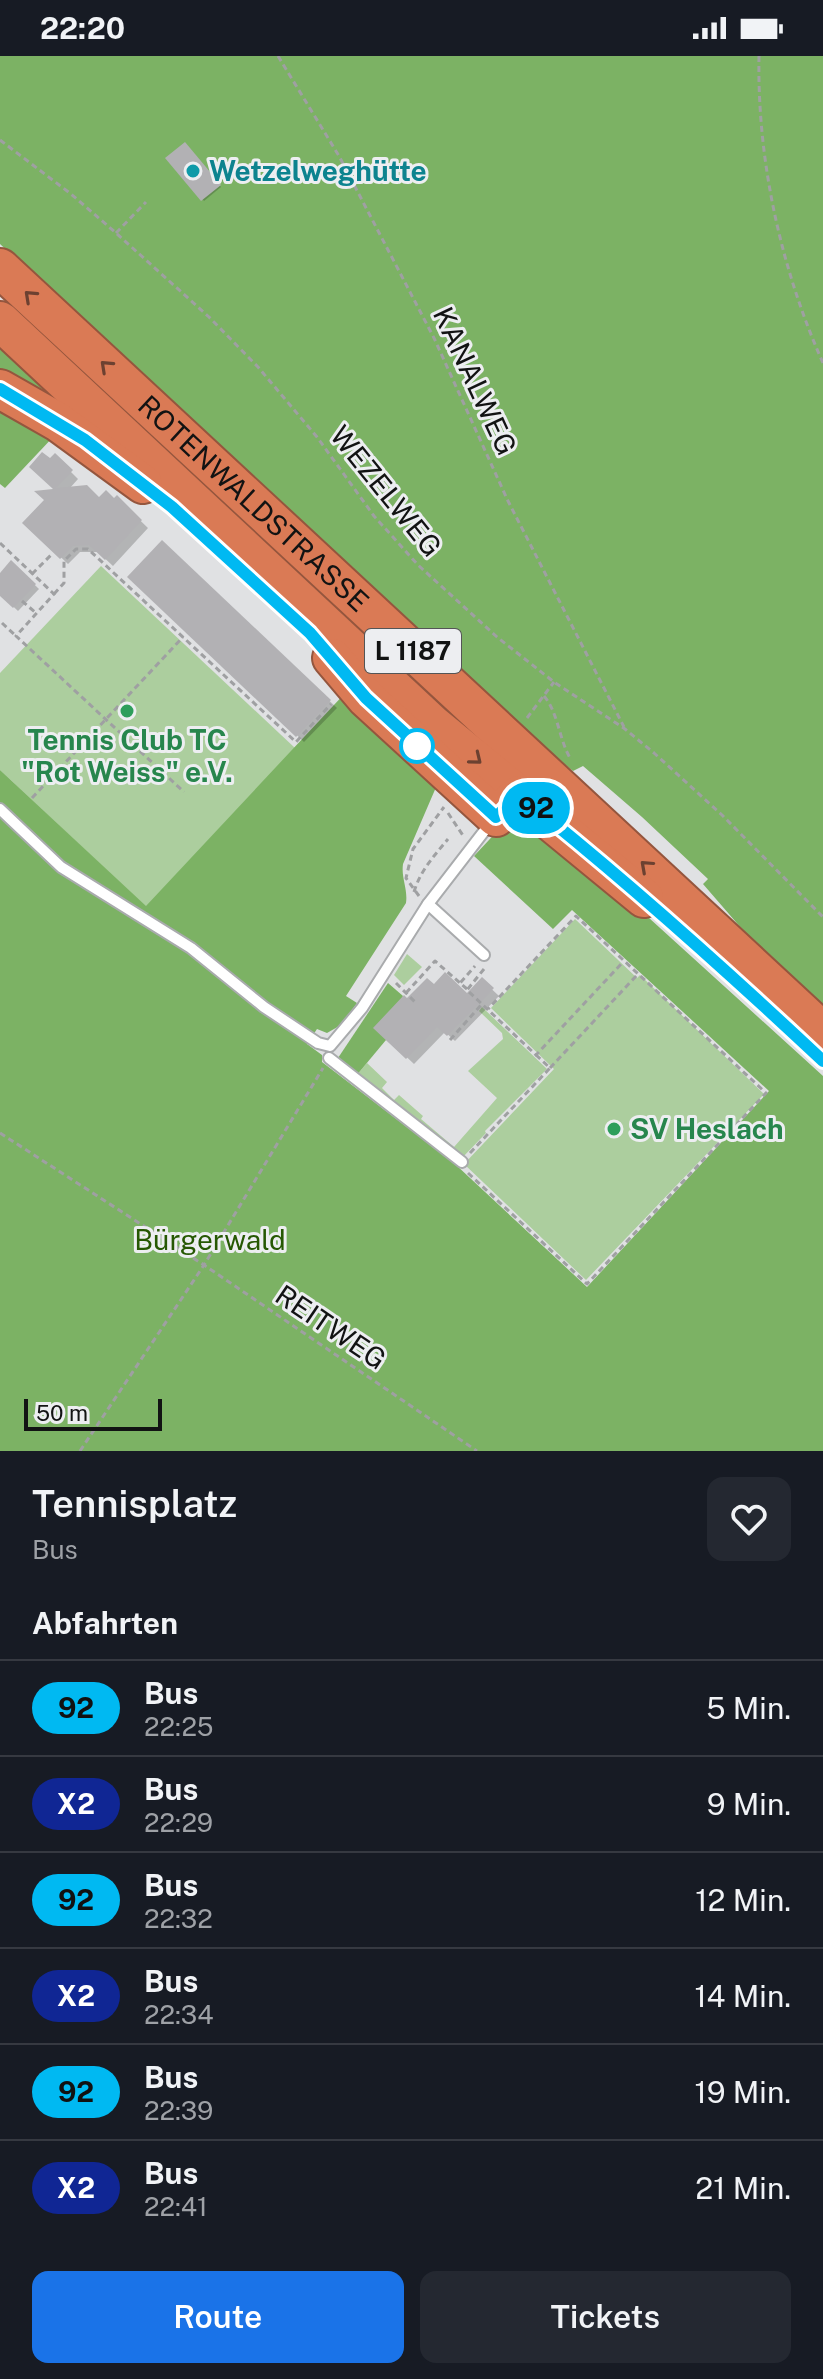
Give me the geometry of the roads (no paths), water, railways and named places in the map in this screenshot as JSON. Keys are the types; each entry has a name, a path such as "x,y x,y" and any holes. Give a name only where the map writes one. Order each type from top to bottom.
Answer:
{"highway":[{"name":"ROTENWALDSTRASSE","path":"0,268 693,908 823,1032"},
{"name":"ROTENWALDSTRASSE","path":"0,321 432,724 496,819"},
{"path":"0,389 58,422 134,477 219,549 310,633 369,664"},
{"name":"ROTENWALDSTRASSE","path":"310,633 366,698 496,819 626,882 823,1061"}],"lane":[{"path":"0,809 61,867 191,948 264,1007 318,1043 330,1046 362,1008 428,904 496,819"},
{"path":"428,904 484,955"},
{"path":"329,1058 462,1162"}],"place":[{"name":"Wetzelweghütte","path":"193,171"},
{"name":"Tennis Club TC \"Rot Weiss\" e.V.","path":"127,711"},
{"name":"SV Heslach","path":"614,1129"}],"park label":[{"name":"Bürgerwald","path":"210,1240"}]}
